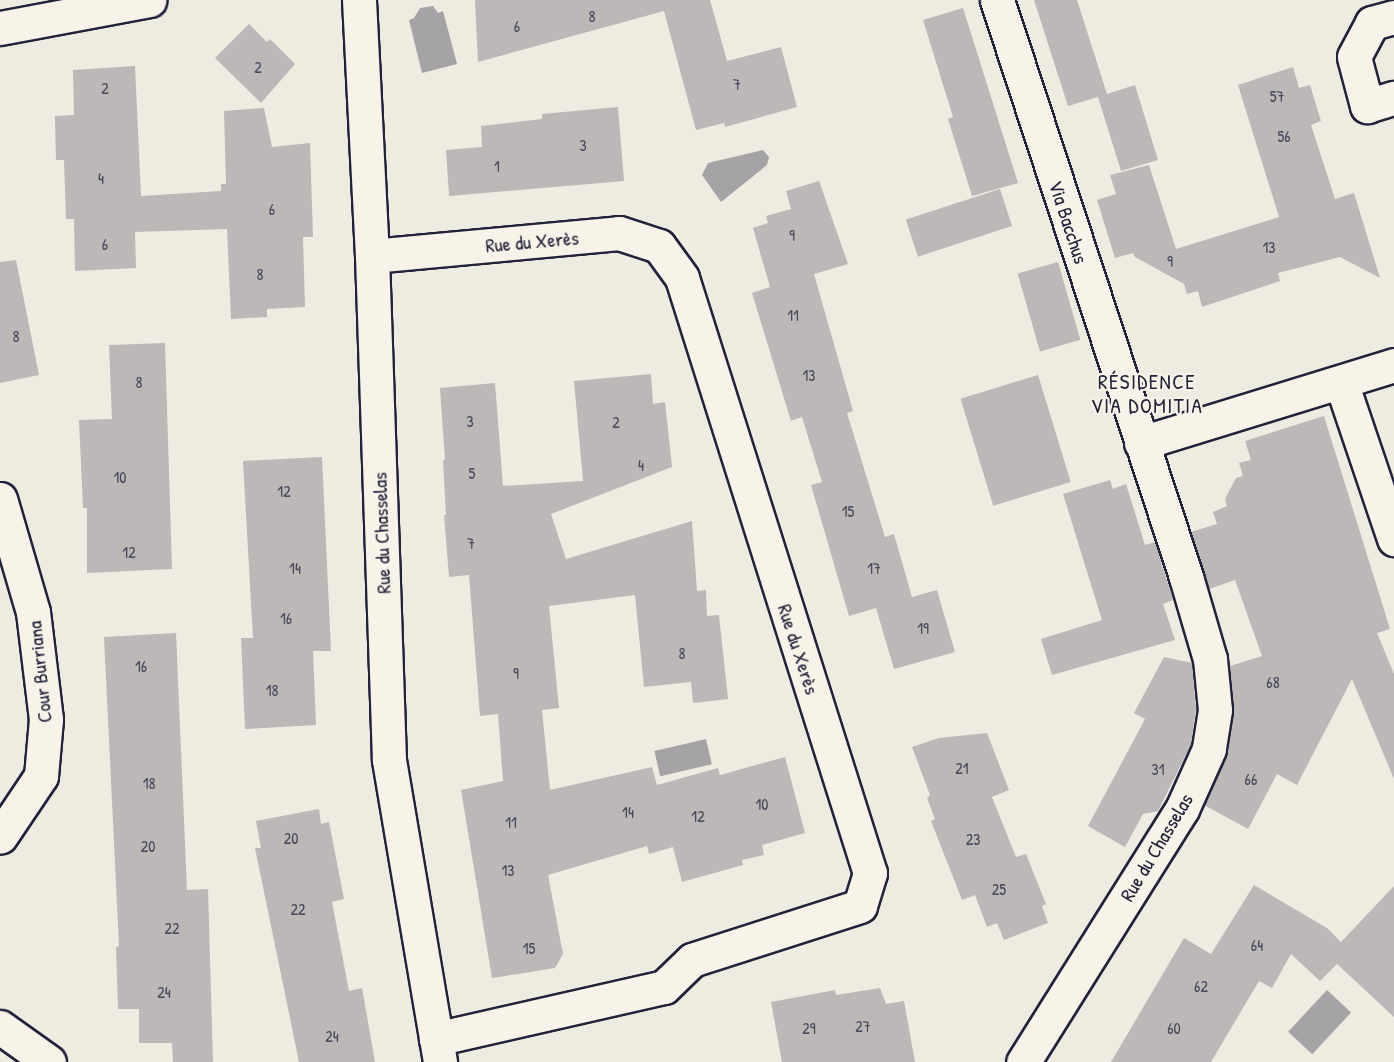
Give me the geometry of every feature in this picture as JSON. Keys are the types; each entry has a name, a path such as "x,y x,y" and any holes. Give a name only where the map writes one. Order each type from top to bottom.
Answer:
{"street":[{"path":"0,28 149,0"},
{"name":"Rue du Chasselas","path":"358,0 372,256 389,760 438,1050"},
{"name":"Via Bacchus","path":"997,0 1186,577"},
{"path":"1394,17 1372,23 1354,57 1367,106 1394,98"},
{"name":"Rue du Xerès","path":"372,256 619,233 659,246 682,278 870,873 860,906 692,960 664,987 438,1050"},
{"path":"1141,443 1394,365"},
{"path":"1341,382 1394,539"},
{"name":"Cour Burriana","path":"0,499 33,612 46,719 41,776 0,837"},
{"name":"Rue du Chasselas","path":"1023,1062 1182,809 1209,749 1215,710 1210,659 1186,577"},
{"path":"0,1027 49,1062"}],"shaded area":[{"path":"433,6 438,13 443,11 457,64 422,73 409,20 414,18 420,8"},
{"path":"763,150 769,157 767,165 721,202 702,175 708,163"},
{"path":"706,739 712,764 660,776 654,751"},
{"path":"1327,990 1351,1013 1312,1054 1288,1032"}],"building":[{"path":"475,0 710,0 727,61 781,47 797,107 725,127 724,123 696,130 664,11 478,62"},
{"path":"1034,0 1077,0 1107,94 1135,85 1158,160 1121,171 1098,97 1068,106"},
{"path":"963,8 1018,183 972,196 948,119 953,117 923,20"},
{"path":"249,24 267,42 270,39 295,64 261,103 215,58"},
{"path":"135,66 141,196 221,191 221,184 226,184 224,111 264,108 272,147 310,143 313,237 303,237 305,307 267,309 267,317 231,319 227,229 135,232 136,268 75,271 74,219 66,219 64,160 56,160 55,116 74,115 73,70"},
{"path":"1293,67 1299,88 1310,85 1321,121 1311,125 1335,199 1354,193 1380,278 1340,257 1278,273 1280,281 1202,307 1198,291 1187,294 1184,284 1135,257 1133,253 1115,258 1097,200 1116,194 1110,175 1149,165 1176,249 1279,217 1238,85"},
{"path":"618,107 624,181 449,196 446,150 482,147 481,126 542,119 542,114"},
{"path":"819,181 848,264 814,274 853,411 847,413 885,537 894,534 912,597 937,590 955,652 894,669 876,608 849,616 811,485 822,482 802,417 791,421 752,293 770,287 753,228 768,223 766,216 791,209 786,191"},
{"path":"1000,189 1012,226 918,257 906,220"},
{"path":"16,260 39,375 0,383 0,262"},
{"path":"1058,262 1080,340 1040,351 1018,274"},
{"path":"165,343 172,569 87,573 87,508 83,508 79,420 112,419 109,345"},
{"path":"651,374 653,404 665,402 672,467 551,514 566,559 692,521 697,591 706,590 707,616 719,615 728,699 693,703 691,682 644,687 635,595 549,606 559,708 542,710 550,790 652,767 657,785 718,768 720,775 785,757 805,833 762,845 764,855 742,860 743,865 682,882 673,847 649,854 647,846 548,875 563,954 555,968 492,978 461,790 503,781 498,714 480,716 469,575 449,577 444,515 446,515 443,460 445,460 440,388 495,383 503,486 583,481 574,381"},
{"path":"1038,375 1071,482 993,506 961,399"},
{"path":"1324,416 1390,629 1377,633 1394,674 1394,779 1352,679 1297,785 1277,774 1248,829 1204,805 1228,752 1234,708 1230,666 1262,656 1235,580 1209,589 1191,532 1217,524 1213,512 1227,506 1225,499 1236,478 1243,476 1239,463 1251,460 1245,441"},
{"path":"322,457 331,651 313,651 316,725 245,729 241,638 253,638 243,461"},
{"path":"1110,480 1113,489 1126,484 1145,545 1155,542 1173,600 1163,604 1175,640 1052,675 1041,639 1102,620 1063,494"},
{"path":"176,633 187,890 208,889 213,1062 173,1062 172,1043 139,1043 139,1009 118,1009 116,947 119,946 104,637"},
{"path":"1164,657 1192,663 1196,709 1191,744 1158,811 1143,814 1125,847 1088,826 1145,719 1134,713"},
{"path":"987,733 1009,790 992,797 1016,857 1026,854 1046,904 1042,906 1048,923 1004,940 997,923 987,927 975,895 962,900 931,821 935,819 927,798 930,795 912,747 939,738"},
{"path":"319,809 321,824 329,822 344,899 332,902 349,991 362,988 375,1062 299,1062 255,848 261,848 256,821"},
{"path":"1254,885 1327,928 1341,942 1394,886 1394,1017 1337,964 1320,981 1291,954 1272,988 1259,981 1211,1062 1111,1062 1184,938 1211,954"},
{"path":"880,988 886,1004 904,1001 915,1062 782,1062 771,1002 835,990 836,995"}],"district":[{"name":"RÉSIDENCE VIA DOMITIA","path":"1147,394"}]}
